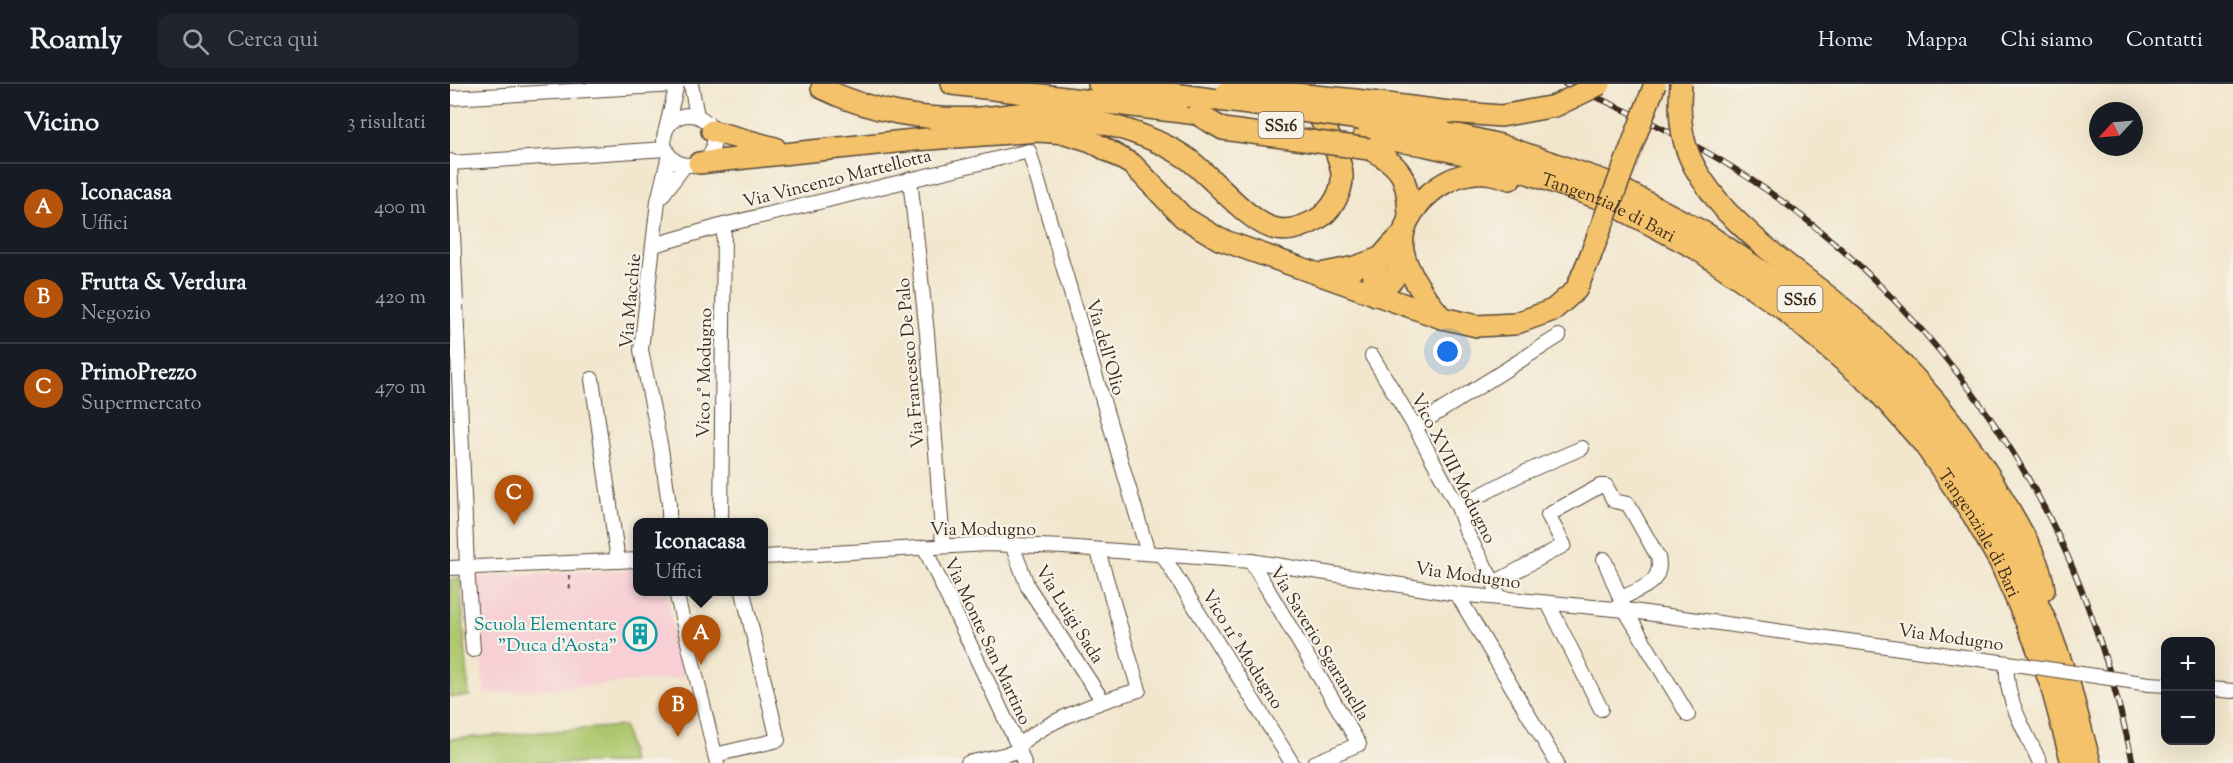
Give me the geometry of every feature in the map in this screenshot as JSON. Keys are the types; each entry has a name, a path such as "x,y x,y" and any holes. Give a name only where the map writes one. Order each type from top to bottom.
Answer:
{"highway":[{"name":"Tangenziale di Bari","path":"952,84 1192,105 1362,126 1428,128 1500,145 1610,183 1705,232 1792,292 1885,372 1938,432 1986,502 2020,565 2049,629 2061,686"},
{"name":"Tangenziale di Bari","path":"1099,84 1192,105"},
{"path":"822,88 846,100 917,116 954,118 1042,114 1091,120 1126,130 1160,143 1185,157 1211,177 1253,218 1277,229 1302,228 1325,215 1338,195 1342,175 1336,154 1302,84"},
{"path":"1192,105 1223,129 1362,126 1450,112 1501,116 1556,106 1600,84"},
{"path":"692,164 790,152 1016,133 1065,134 1091,141 1133,165 1183,217 1219,240 1442,318 1477,326 1514,324 1552,310 1576,290 1655,84"},
{"path":"1681,84 1679,113 1687,154 1704,184 1726,211 1770,251 1843,308 1898,360 1943,412 1998,489 2024,536 2043,581 2049,629"},
{"name":"Tangenziale di Bari","path":"1362,126 1424,145 1494,161 1604,200 1697,249 1782,308 1874,386 1924,444 1973,515 2000,562 2061,686"},
{"path":"1362,126 1403,176 1408,192 1406,236 1418,285 1442,318"},
{"path":"712,131 790,152"},
{"path":"1376,295 1394,278 1406,236 1424,200 1445,182 1468,174 1492,173 1561,195 1604,200"},
{"path":"1316,274 1355,267 1380,258 1406,236"},
{"path":"1376,295 1372,283 1380,258"},
{"name":"SS16","path":"2061,686 2072,763"},
{"name":"SS16","path":"2061,686 2090,763"}],"street":[{"path":"691,84 697,116"},
{"path":"450,98 677,85 664,136 667,152 673,160 692,164"},
{"path":"658,201 692,164 711,153 714,138 704,120 697,116 676,118 666,129"},
{"name":"Via Vincenzo Martellotta","path":"654,245 724,225 1029,151"},
{"name":"Via dell'Olio","path":"1029,151 1148,553"},
{"path":"473,650 467,567 450,162 667,152"},
{"name":"Via Macchie","path":"667,152 658,201 641,350 661,449 669,518"},
{"name":"Via Francesco De Palo","path":"910,179 927,333 943,545"},
{"name":"Vico 1° Modugno","path":"721,518 724,225"},
{"path":"1415,427 1559,336"},
{"name":"Vico XVIII Modugno","path":"1372,356 1415,427 1458,507 1467,533 1494,583 1498,599"},
{"path":"592,379 618,561"},
{"path":"1458,507 1521,474 1582,448"},
{"path":"1494,583 1563,545 1548,516 1600,486 1606,486 1614,501 1628,504 1658,557 1660,567 1660,573 1655,580 1622,604"},
{"name":"Via Modugno","path":"768,557 943,545 1012,545 1251,561 1498,599 1548,603 1622,604 2161,685"},
{"name":"Via Luigi Sada","path":"1012,545 1028,587 1102,700"},
{"name":"Via Monte San Martino","path":"924,547 1021,753"},
{"path":"968,763 1021,753 1029,736 1102,700 1139,690 1098,550"},
{"name":"Vico 11° Modugno","path":"1162,554 1292,763"},
{"path":"1604,559 1622,604 1688,715"},
{"path":"450,568 633,560"},
{"name":"Via Saverio Sgaramella","path":"1251,561 1359,744 1314,763"},
{"path":"1457,594 1557,763"},
{"path":"677,596 716,759 778,740 744,596"},
{"path":"1548,603 1601,709"},
{"path":"2011,664 2006,680 2009,695 2040,763"},
{"path":"2215,689 2233,691"}],"shaded area":[{"path":"633,569 633,596 667,596 685,678 484,694 475,577"}],"green space":[{"path":"460,578 469,696 450,697 450,579"},
{"path":"624,726 632,763 450,763 450,739"}],"railway":[{"path":"1565,84 1669,132 1703,150 1763,188 1820,231 1874,280 1924,333 1970,389 2011,449 2046,512 2076,576 2101,645 2133,763"}],"place":[{"name":"PrimoPrezzo","path":"514,525"},
{"name":"Scuola Elementare \"Duca d'Aosta\"","path":"640,634"},
{"name":"Iconacasa","path":"701,665"},
{"name":"Frutta & Verdura","path":"678,737"}]}
